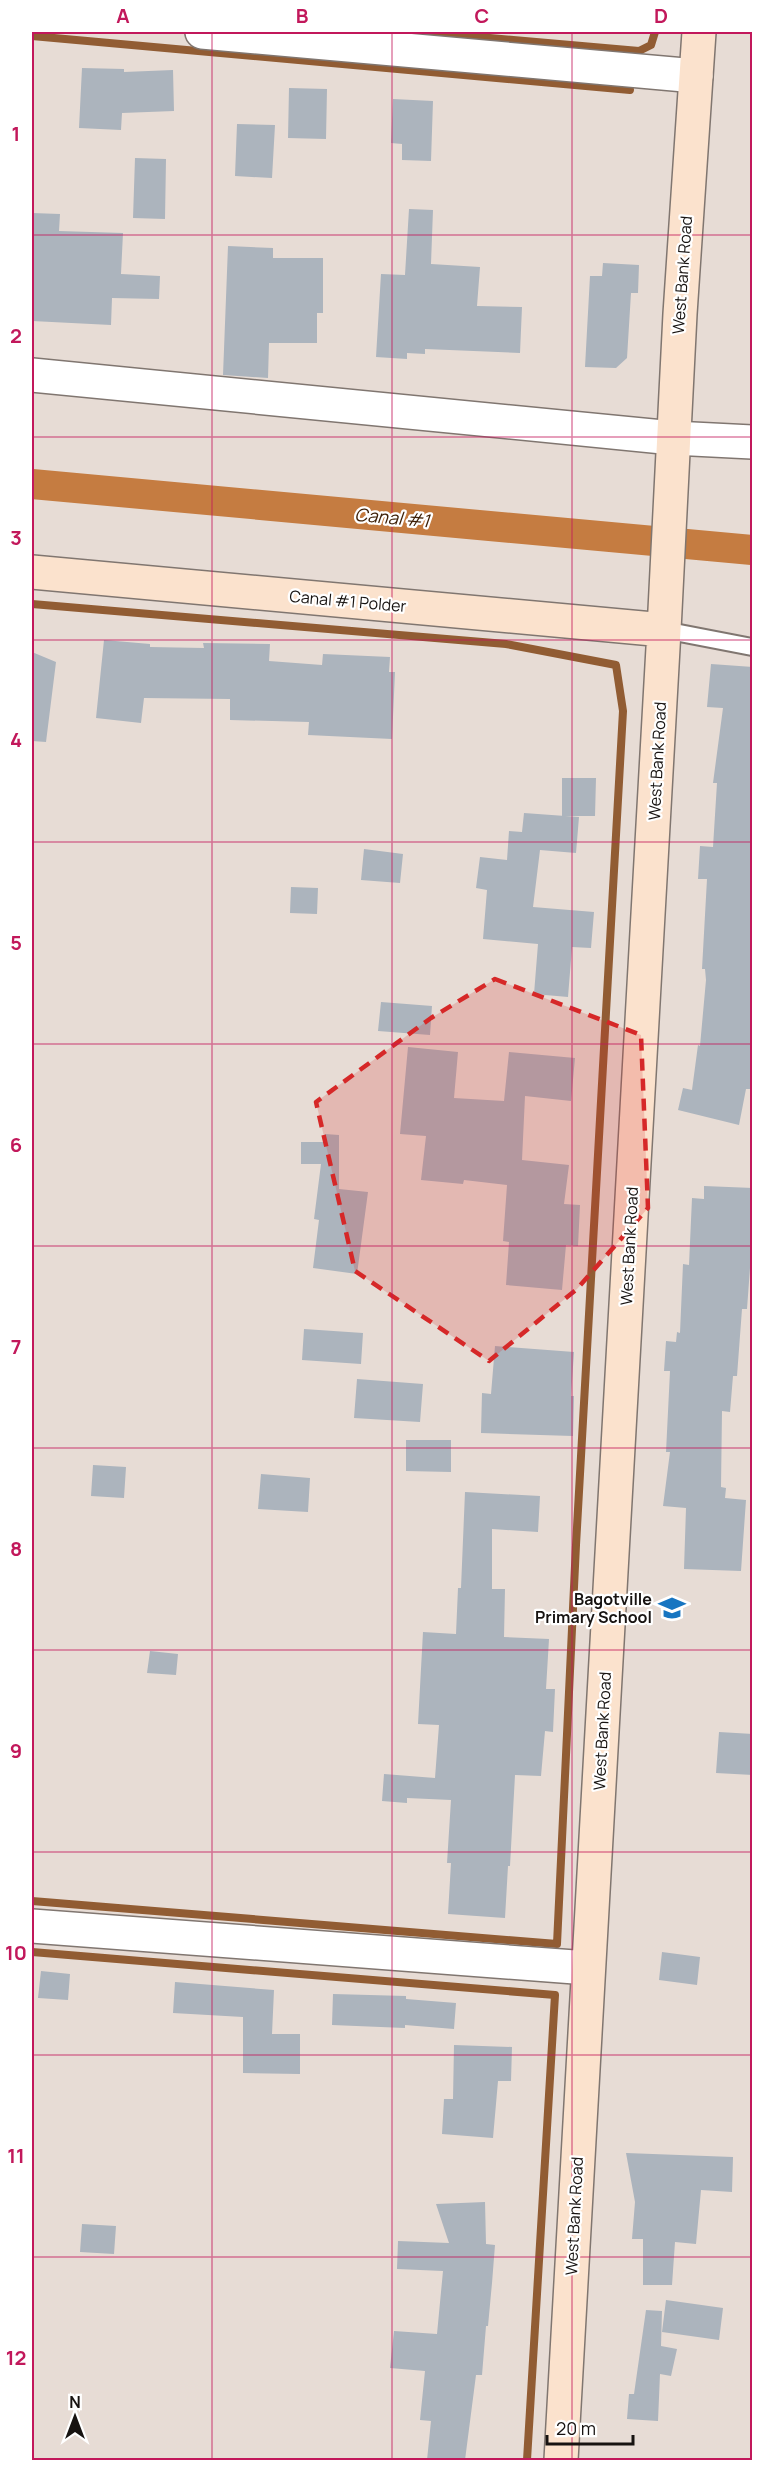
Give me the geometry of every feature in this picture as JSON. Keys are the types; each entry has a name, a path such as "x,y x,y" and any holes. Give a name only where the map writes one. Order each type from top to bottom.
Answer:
{"street":[{"path":"202,32 696,76"},
{"name":"West Bank Road","path":"561,2460 673,453 699,32"},
{"path":"32,375 673,453 753,442"},
{"name":"Canal #1 Polder","path":"32,572 664,630"},
{"path":"32,1926 588,1968"}],"lane":[{"path":"664,630 753,647"}],"highlighted area":[{"path":"495,979 641,1035 648,1208 577,1289 489,1361 355,1271 316,1102 431,1018"}],"building":[{"path":"82,68 124,69 124,72 173,70 174,111 122,113 121,130 79,128"},
{"path":"289,88 327,89 326,139 288,138"},
{"path":"393,99 433,101 431,161 402,160 402,144 391,143"},
{"path":"237,124 275,125 272,178 235,176"},
{"path":"135,158 166,159 165,219 133,218"},
{"path":"409,209 433,210 431,264 480,267 477,306 522,307 520,353 425,349 425,354 407,353 407,359 376,357 381,274 405,275"},
{"path":"32,213 60,214 59,231 123,233 121,274 160,276 159,299 112,298 111,325 32,321"},
{"path":"228,246 273,248 273,258 323,258 323,313 317,313 317,343 269,343 268,378 223,375"},
{"path":"603,263 639,265 638,293 631,293 627,358 616,368 585,367 590,276 602,276"},
{"path":"104,640 150,644 150,647 204,648 203,643 270,644 269,661 322,665 323,654 390,657 389,672 395,672 392,739 308,735 309,722 230,720 230,699 144,698 141,723 96,718"},
{"path":"32,652 56,662 46,742 32,741"},
{"path":"711,664 753,667 753,1089 746,1089 739,1125 678,1110 683,1088 692,1090 698,1045 700,1046 706,980 705,969 702,969 707,879 698,879 700,846 713,847 717,783 713,783 723,708 707,707"},
{"path":"562,778 596,778 595,816 562,816"},
{"path":"524,813 579,817 576,853 540,850 533,907 594,912 591,948 572,947 568,997 534,994 538,944 483,939 487,890 476,888 480,857 507,860 509,831 522,832"},
{"path":"364,849 403,854 400,883 361,880"},
{"path":"291,887 318,888 317,914 290,913"},
{"path":"381,1002 432,1006 430,1035 378,1031"},
{"path":"408,1047 458,1052 454,1098 504,1101 509,1052 575,1058 571,1101 525,1096 522,1160 569,1165 564,1204 580,1205 578,1246 566,1245 562,1290 506,1285 509,1242 503,1241 507,1185 464,1180 463,1184 421,1180 426,1136 400,1134"},
{"path":"325,1134 339,1135 339,1189 368,1192 357,1274 313,1268 319,1220 314,1219 321,1164 301,1164 301,1142 324,1142"},
{"path":"704,1186 753,1188 753,1227 747,1309 742,1309 737,1376 733,1376 730,1412 722,1411 721,1487 726,1488 725,1498 746,1500 741,1571 684,1569 686,1508 663,1506 670,1452 666,1452 670,1371 664,1371 666,1341 676,1342 677,1332 680,1333 683,1264 689,1265 692,1198 704,1199"},
{"path":"304,1329 363,1333 361,1364 302,1360"},
{"path":"495,1346 574,1352 571,1396 574,1396 573,1436 481,1433 482,1393 491,1394"},
{"path":"357,1379 423,1384 420,1422 354,1418"},
{"path":"406,1440 451,1440 451,1472 406,1471"},
{"path":"93,1465 126,1467 124,1498 91,1496"},
{"path":"261,1474 310,1478 308,1512 258,1509"},
{"path":"465,1492 540,1496 538,1532 492,1529 492,1589 505,1589 504,1637 549,1639 546,1689 555,1689 553,1732 545,1731 541,1776 515,1775 505,1918 448,1914 451,1863 447,1863 451,1800 407,1798 407,1803 382,1801 384,1774 435,1778 439,1725 418,1724 423,1632 456,1634 458,1588 461,1588"},
{"path":"150,1651 178,1654 176,1675 147,1673"},
{"path":"719,1732 753,1734 753,1775 716,1773"},
{"path":"662,1952 700,1957 697,1985 659,1980"},
{"path":"41,1971 70,1974 68,2000 38,1998"},
{"path":"175,1982 274,1990 272,2034 300,2034 300,2074 243,2073 243,2017 173,2013"},
{"path":"333,1994 406,1996 406,1999 456,2003 454,2029 405,2025 405,2028 332,2025"},
{"path":"454,2045 512,2047 511,2081 498,2081 493,2138 442,2134 444,2099 453,2099"},
{"path":"626,2153 733,2157 732,2192 701,2190 696,2244 675,2242 672,2285 643,2285 643,2239 632,2239 635,2202"},
{"path":"485,2202 486,2244 495,2245 482,2375 476,2375 465,2460 427,2460 431,2421 420,2420 425,2371 390,2368 394,2331 437,2334 443,2271 397,2269 398,2241 449,2243 436,2204"},
{"path":"82,2224 116,2226 114,2254 80,2252"},
{"path":"666,2300 723,2308 719,2340 662,2332"},
{"path":"646,2310 662,2311 661,2346 677,2349 671,2376 660,2374 658,2421 627,2419 629,2394 634,2394"}],"waterway":[{"path":"422,32 639,51 651,45 655,32"},
{"path":"32,36 630,90"},
{"name":"Canal #1","path":"32,484 752,550"},
{"path":"32,604 506,644 616,665 623,711 576,1545 557,1944 32,1901"},
{"path":"32,1952 555,1995 527,2460"}],"place":[{"name":"Bagotville Primary School","path":"672,1608"}]}
